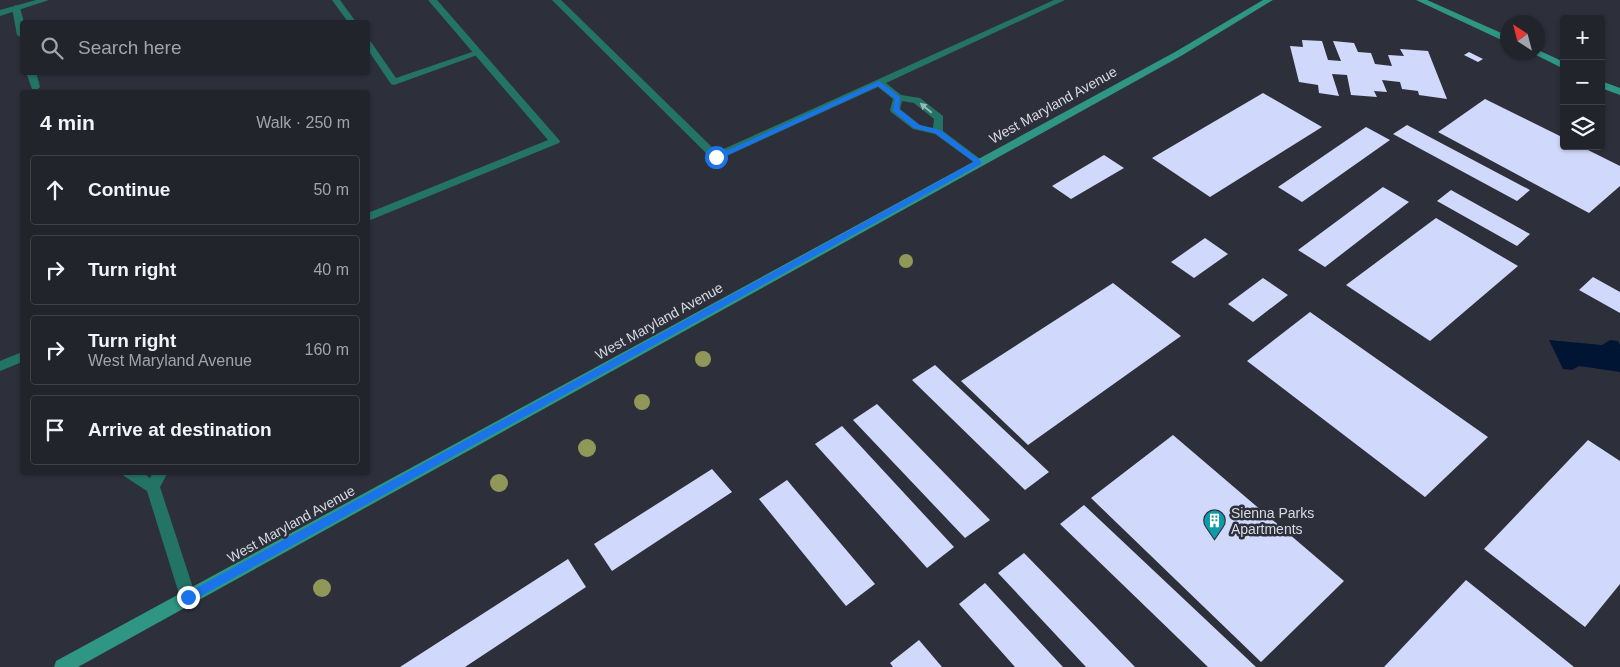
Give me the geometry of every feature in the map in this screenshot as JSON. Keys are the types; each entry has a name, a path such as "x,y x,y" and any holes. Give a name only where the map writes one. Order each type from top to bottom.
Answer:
{"street":[{"path":"0,13 45,0"},
{"path":"336,0 351,20"},
{"path":"370,216 555,142 432,0"},
{"path":"556,0 716,157 1061,0"},
{"name":"West Maryland Avenue","path":"62,667 1178,54 1269,0"},
{"path":"1420,0 1500,36"},
{"path":"16,8 20,26"},
{"path":"370,47 394,82 478,53"},
{"path":"1545,57 1560,64"},
{"path":"33,75 35,87"},
{"path":"879,83 898,98 917,100 939,118 938,132"},
{"path":"1605,86 1620,92"},
{"path":"898,98 896,110 917,126 938,132 979,163"},
{"path":"0,366 20,358"},
{"path":"135,475 153,487 188,597"},
{"path":"153,487 159,475"}],"water":[{"path":"1549,340 1602,345 1610,340 1618,341 1620,345 1620,372 1579,366 1572,370 1563,369"}],"building":[{"path":"1302,40 1322,41 1328,60 1341,61 1333,41 1354,43 1358,52 1371,53 1375,64 1392,66 1388,55 1404,56 1400,49 1428,51 1447,99 1419,95 1418,91 1402,89 1400,82 1382,80 1387,92 1374,91 1377,97 1351,95 1347,75 1332,74 1339,96 1319,93 1318,85 1299,82 1290,46 1303,47"},
{"path":"1469,52 1483,59 1478,62 1464,55"},
{"path":"1263,93 1322,127 1210,197 1152,158"},
{"path":"1485,99 1560,136 1560,150 1588,150 1620,166 1620,186 1589,213 1438,132"},
{"path":"1407,125 1530,190 1517,201 1393,134"},
{"path":"1366,127 1390,140 1302,202 1278,187"},
{"path":"1104,155 1124,168 1071,199 1052,186"},
{"path":"1383,187 1409,202 1325,267 1298,250"},
{"path":"1451,190 1530,234 1517,246 1437,201"},
{"path":"1436,218 1518,266 1430,341 1346,285"},
{"path":"1205,238 1228,254 1194,278 1171,262"},
{"path":"1593,277 1620,292 1620,313 1579,290"},
{"path":"1263,278 1288,295 1253,322 1228,304"},
{"path":"1113,283 1181,336 1028,445 961,381"},
{"path":"1310,312 1488,437 1425,497 1247,361"},
{"path":"935,365 1049,472 1025,490 912,380"},
{"path":"877,404 990,520 965,538 853,420"},
{"path":"842,426 954,547 927,568 815,444"},
{"name":"Sienna Parks Apartments","path":"1173,435 1344,581 1261,662 1091,498"},
{"path":"1588,440 1620,461 1620,584 1585,627 1484,549"},
{"path":"712,469 732,492 612,571 594,544"},
{"path":"787,480 875,584 846,606 759,499"},
{"path":"1084,505 1256,667 1208,667 1060,524"},
{"path":"1024,553 1135,667 1086,667 998,573"},
{"path":"568,559 586,587 465,667 400,667"},
{"path":"1466,580 1574,667 1384,667"},
{"path":"985,583 1063,667 1015,667 959,604"},
{"path":"919,640 942,667 893,667 890,663"}],"place":[{"name":"Sienna Parks Apartments","path":"1215,540"}],"route":[{"path":"188,597 979,163 938,132 917,126 896,110 898,98 879,83 716,157"}]}
